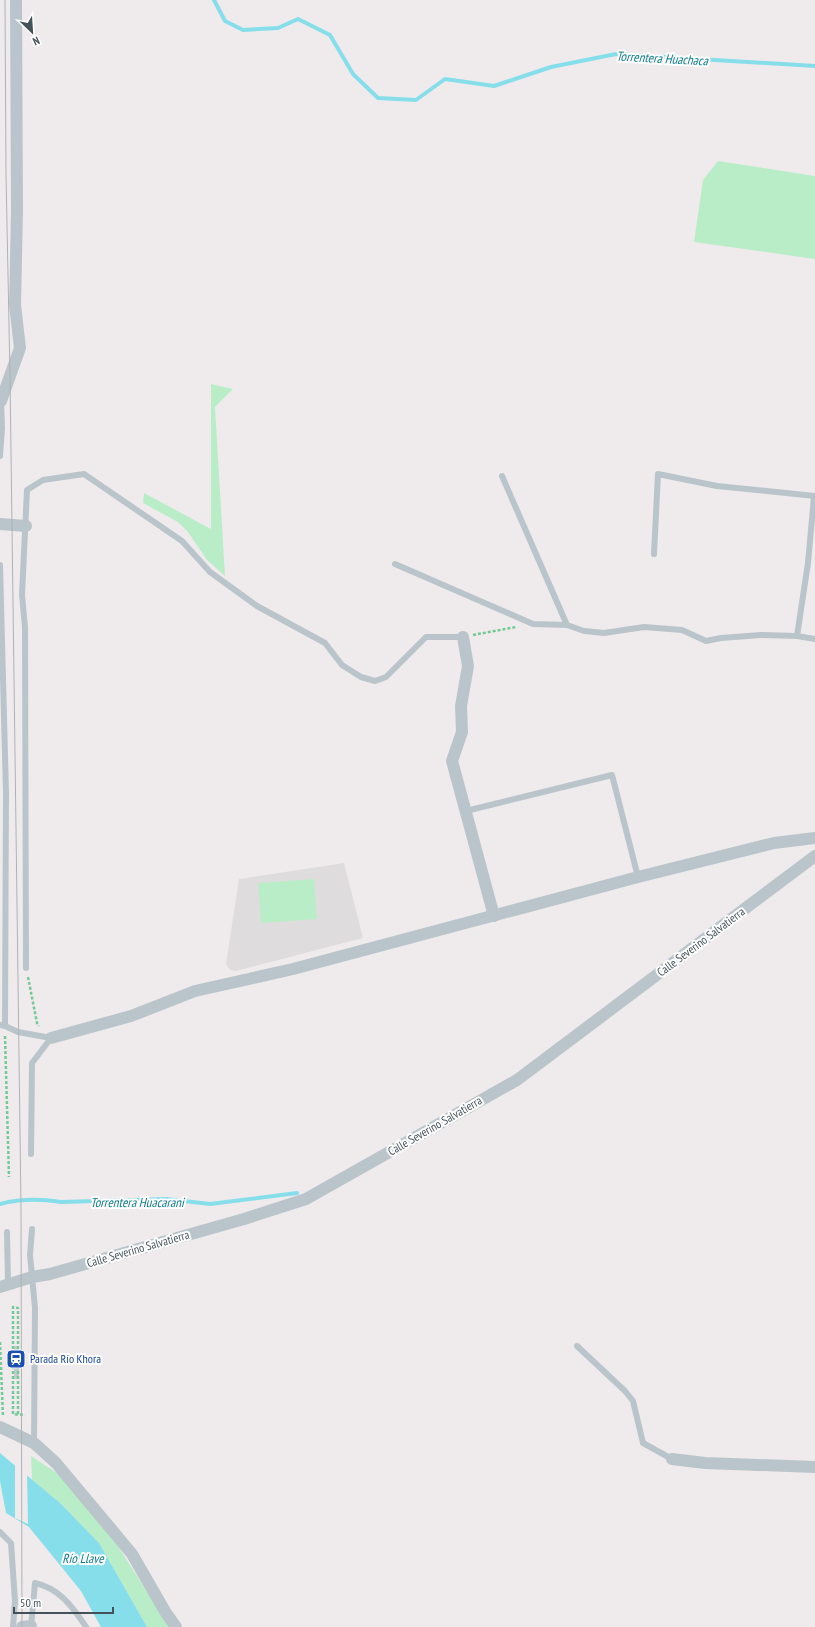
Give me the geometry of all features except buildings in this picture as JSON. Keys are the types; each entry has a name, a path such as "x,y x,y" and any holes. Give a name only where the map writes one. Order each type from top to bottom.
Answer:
{"street":[{"path":"1,401 20,348 15,305 17,210 16,0"},
{"path":"0,524 26,526"},
{"path":"463,637 468,666 461,706 462,732 452,761 494,916"},
{"path":"51,1038 131,1016 194,991 293,969 638,877 774,843 815,838"},
{"name":"Calle Severino Salvatierra","path":"4,1286 244,1219 306,1199 517,1080 815,856"},
{"path":"2,1428 22,1436 34,1443 56,1463 132,1554 166,1613 176,1627"},
{"path":"672,1459 705,1463 815,1467"}],"lane":[{"path":"0,388 2,428 0,456"},
{"path":"26,968 25,627 22,595 27,490 43,480 84,474 182,541 210,572 251,602 325,643 342,665 360,677 375,681 386,677 426,637 463,637"},
{"path":"654,554 658,474 718,486 814,496 808,563 797,636"},
{"path":"502,476 567,625"},
{"path":"395,564 533,624 567,625 584,631 604,633 644,627 682,630 706,641 721,638 761,635 797,636 815,639"},
{"path":"0,565 6,793 3,1026 18,1032 51,1038 32,1063 31,1154"},
{"path":"466,811 612,775 638,877"},
{"path":"32,1229 30,1255 35,1308 34,1443"},
{"path":"4,1286 7,1232"},
{"path":"577,1346 625,1390 633,1401 643,1443 672,1459"},
{"path":"0,1532 11,1543 15,1601 13,1627"},
{"path":"28,1627 35,1583 46,1585 62,1596 86,1627"}],"path":[{"path":"463,637 533,624"},
{"path":"26,968 37,1023 51,1038"},
{"path":"3,1026 9,1178"},
{"path":"13,1308 18,1308 18,1414 13,1414 13,1308"},
{"path":"0,1342 2,1428"}],"shaded area":[{"path":"344,863 363,938 236,971 230,970 226,964 239,879"}],"green space":[{"path":"718,161 815,176 815,259 694,242 703,180"},
{"path":"211,384 233,389 215,407 225,576 207,560 188,532 178,522 143,503 144,493 211,529"},
{"path":"314,879 317,919 261,923 258,883"},
{"path":"31,1456 60,1475 117,1545 170,1627 147,1627 99,1543 60,1503 32,1480"}],"water":[{"name":"Río Llave","path":"0,1453 60,1503 99,1543 147,1627 101,1627 81,1591 29,1527 6,1513 0,1481"}],"pier":[{"path":"15,1463 27,1473 28,1524 15,1518"}],"waterway":[{"name":"Torrentera Huachaca","path":"214,0 225,21 243,30 278,28 298,19 330,35 353,74 378,98 416,100 445,79 494,86 551,67 616,54 815,66"},
{"name":"Torrentera Huacarani","path":"0,1204 30,1200 61,1202 166,1199 210,1204 297,1193"}],"tram line":[{"path":"5,0 6,174 21,1208 22,1627"}],"place":[{"name":"Parada Río Khora","path":"16,1359"}]}
